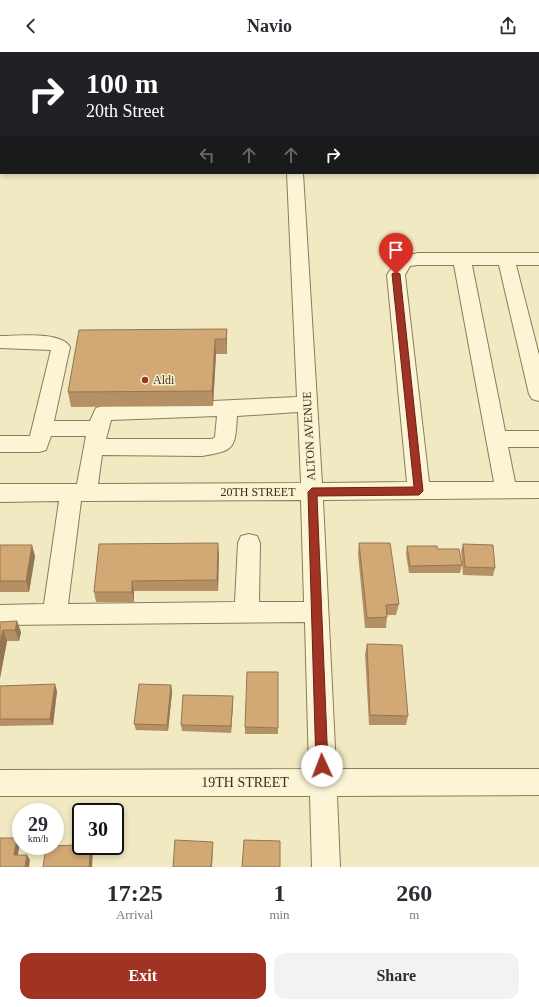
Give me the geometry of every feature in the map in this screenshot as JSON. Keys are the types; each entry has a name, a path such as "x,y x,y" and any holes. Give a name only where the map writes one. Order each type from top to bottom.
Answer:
{"street":[{"name":"ALTON AVENUE","path":"295,174 312,492 326,867"},
{"path":"419,491 396,274 404,262 418,259 539,259"},
{"path":"462,259 506,490"},
{"path":"506,259 539,394"},
{"path":"0,342 54,343 61,347 44,428 39,444 0,444"},
{"path":"55,613 79,493 102,413 228,409 308,404"},
{"path":"44,428 95,438 202,448 216,446 225,441 228,409"},
{"path":"496,439 539,439"},
{"name":"20TH STREET","path":"0,493 539,490"},
{"path":"247,611 249,543"},
{"path":"0,615 247,611 316,612"},
{"name":"19TH STREET","path":"0,783 539,782"}],"building":[{"name":"Aldi","path":"227,329 226,339 215,339 212,391 68,392 79,330"},
{"path":"218,543 217,580 132,581 132,592 94,592 99,544"},
{"path":"359,543 390,543 399,604 386,605 387,617 367,618"},
{"path":"463,544 493,545 495,568 465,567"},
{"path":"0,545 32,545 26,581 0,581"},
{"path":"407,546 437,546 438,549 459,549 462,565 410,566"},
{"path":"17,621 15,630 3,630 0,644 0,622"},
{"path":"367,644 402,645 408,716 370,715"},
{"path":"247,672 278,672 278,728 245,727"},
{"path":"55,684 50,719 0,719 0,686"},
{"path":"139,684 171,685 167,725 134,724"},
{"path":"183,695 233,696 231,726 181,725"},
{"path":"0,838 12,838 12,855 27,855 25,867 0,867"},
{"path":"175,840 213,842 211,867 173,867"},
{"path":"244,840 280,841 280,867 242,867"},
{"path":"64,845 72,845 72,855 90,855 89,867 43,867 45,855 64,855"}],"place":[{"name":"Aldi","path":"145,380"}],"route":[{"path":"322,766 312,492 419,491 396,274"}]}
